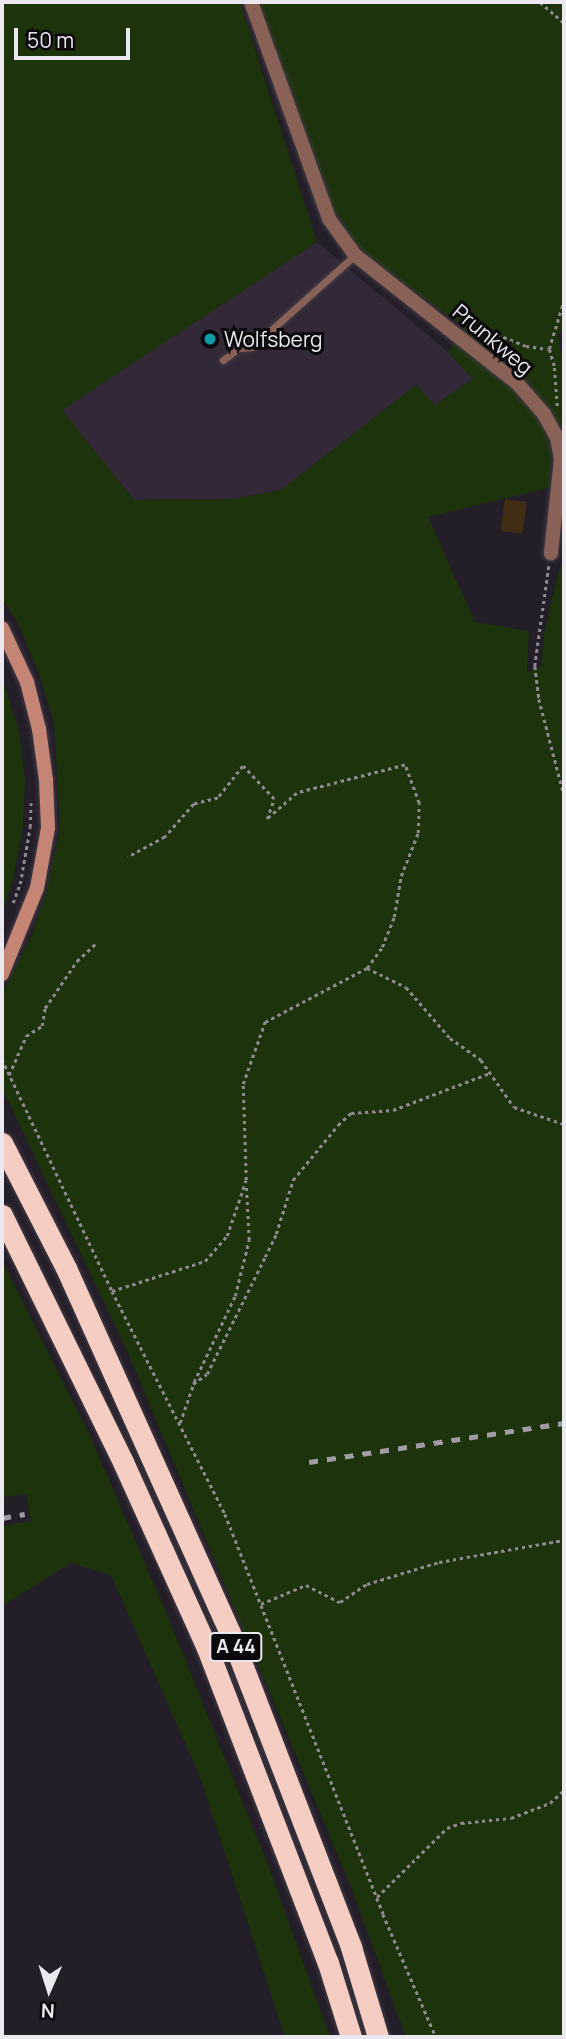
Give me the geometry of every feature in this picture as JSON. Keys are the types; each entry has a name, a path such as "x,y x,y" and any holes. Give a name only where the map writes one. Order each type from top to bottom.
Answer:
{"highway":[{"name":"A 44","path":"2,1143 66,1268 230,1633 351,1947 378,2037"},
{"name":"A 44","path":"2,1215 123,1462 207,1648 328,1963 351,2037"}],"main road":[{"path":"2,628 27,682 40,729 48,828 37,888 24,927 2,974"}],"street":[{"name":"Prunkweg","path":"251,2 321,204 355,255 517,383 544,414 557,437 561,459 551,552"}],"lane":[{"path":"223,360 239,348 252,347 355,255"}],"path":[{"path":"540,2 564,23"},
{"path":"557,437 558,392 549,349 564,300"},
{"path":"464,340 469,334 484,329 526,346 549,349"},
{"path":"551,552 535,666 539,699 564,794"},
{"path":"128,857 165,837 194,804 218,799 243,766 274,799 267,819 298,793 405,765 419,803 418,833 401,876 394,917 382,947 367,968 265,1022 243,1084 248,1240 235,1296 193,1384 180,1424"},
{"path":"11,908 20,884 30,827 31,792"},
{"path":"9,1075 26,1036 42,1026 45,1008 77,961 95,944"},
{"path":"367,968 406,987 450,1038 481,1060 514,1107 564,1125"},
{"path":"2,1059 112,1291 226,1514 377,1898 436,2037"},
{"path":"193,1384 207,1374 265,1257 276,1234 293,1180 338,1125 351,1113 393,1110 490,1073"},
{"path":"112,1291 205,1261 228,1236 246,1180"},
{"path":"261,1604 306,1585 340,1602 367,1584 439,1562 564,1540"},
{"path":"377,1898 447,1828 461,1823 510,1818 550,1803 564,1790"}],"shaded area":[{"path":"317,242 448,352 473,379 435,405 415,386 281,490 233,499 134,500 61,410"}],"green space":[{"path":"2,2 240,2 317,242 62,410 134,500 233,499 281,490 416,385 435,405 473,379 448,352 463,327 358,249 329,201 256,2 564,2 564,328 558,334 564,373 564,426 544,429 552,452 549,488 428,517 475,622 529,631 527,673 541,666 544,633 560,566 564,567 564,2037 406,2037 351,1887 128,1353 2,1088 2,994 33,932 47,889 60,828 54,723 39,674 16,619 2,599"},
{"path":"2,677 19,731 25,781 23,826 13,880 2,913"},
{"path":"2,1261 90,1436 163,1605 268,1865 330,2037 285,2037 200,1777 111,1575 71,1563 2,1606 2,1526 31,1521 26,1494 2,1497"}],"building":[{"path":"505,499 527,502 522,534 501,531"}],"railway":[{"path":"309,1462 564,1423"},
{"path":"2,1518 25,1514"}],"place":[{"name":"Wolfsberg","path":"210,339"}]}
